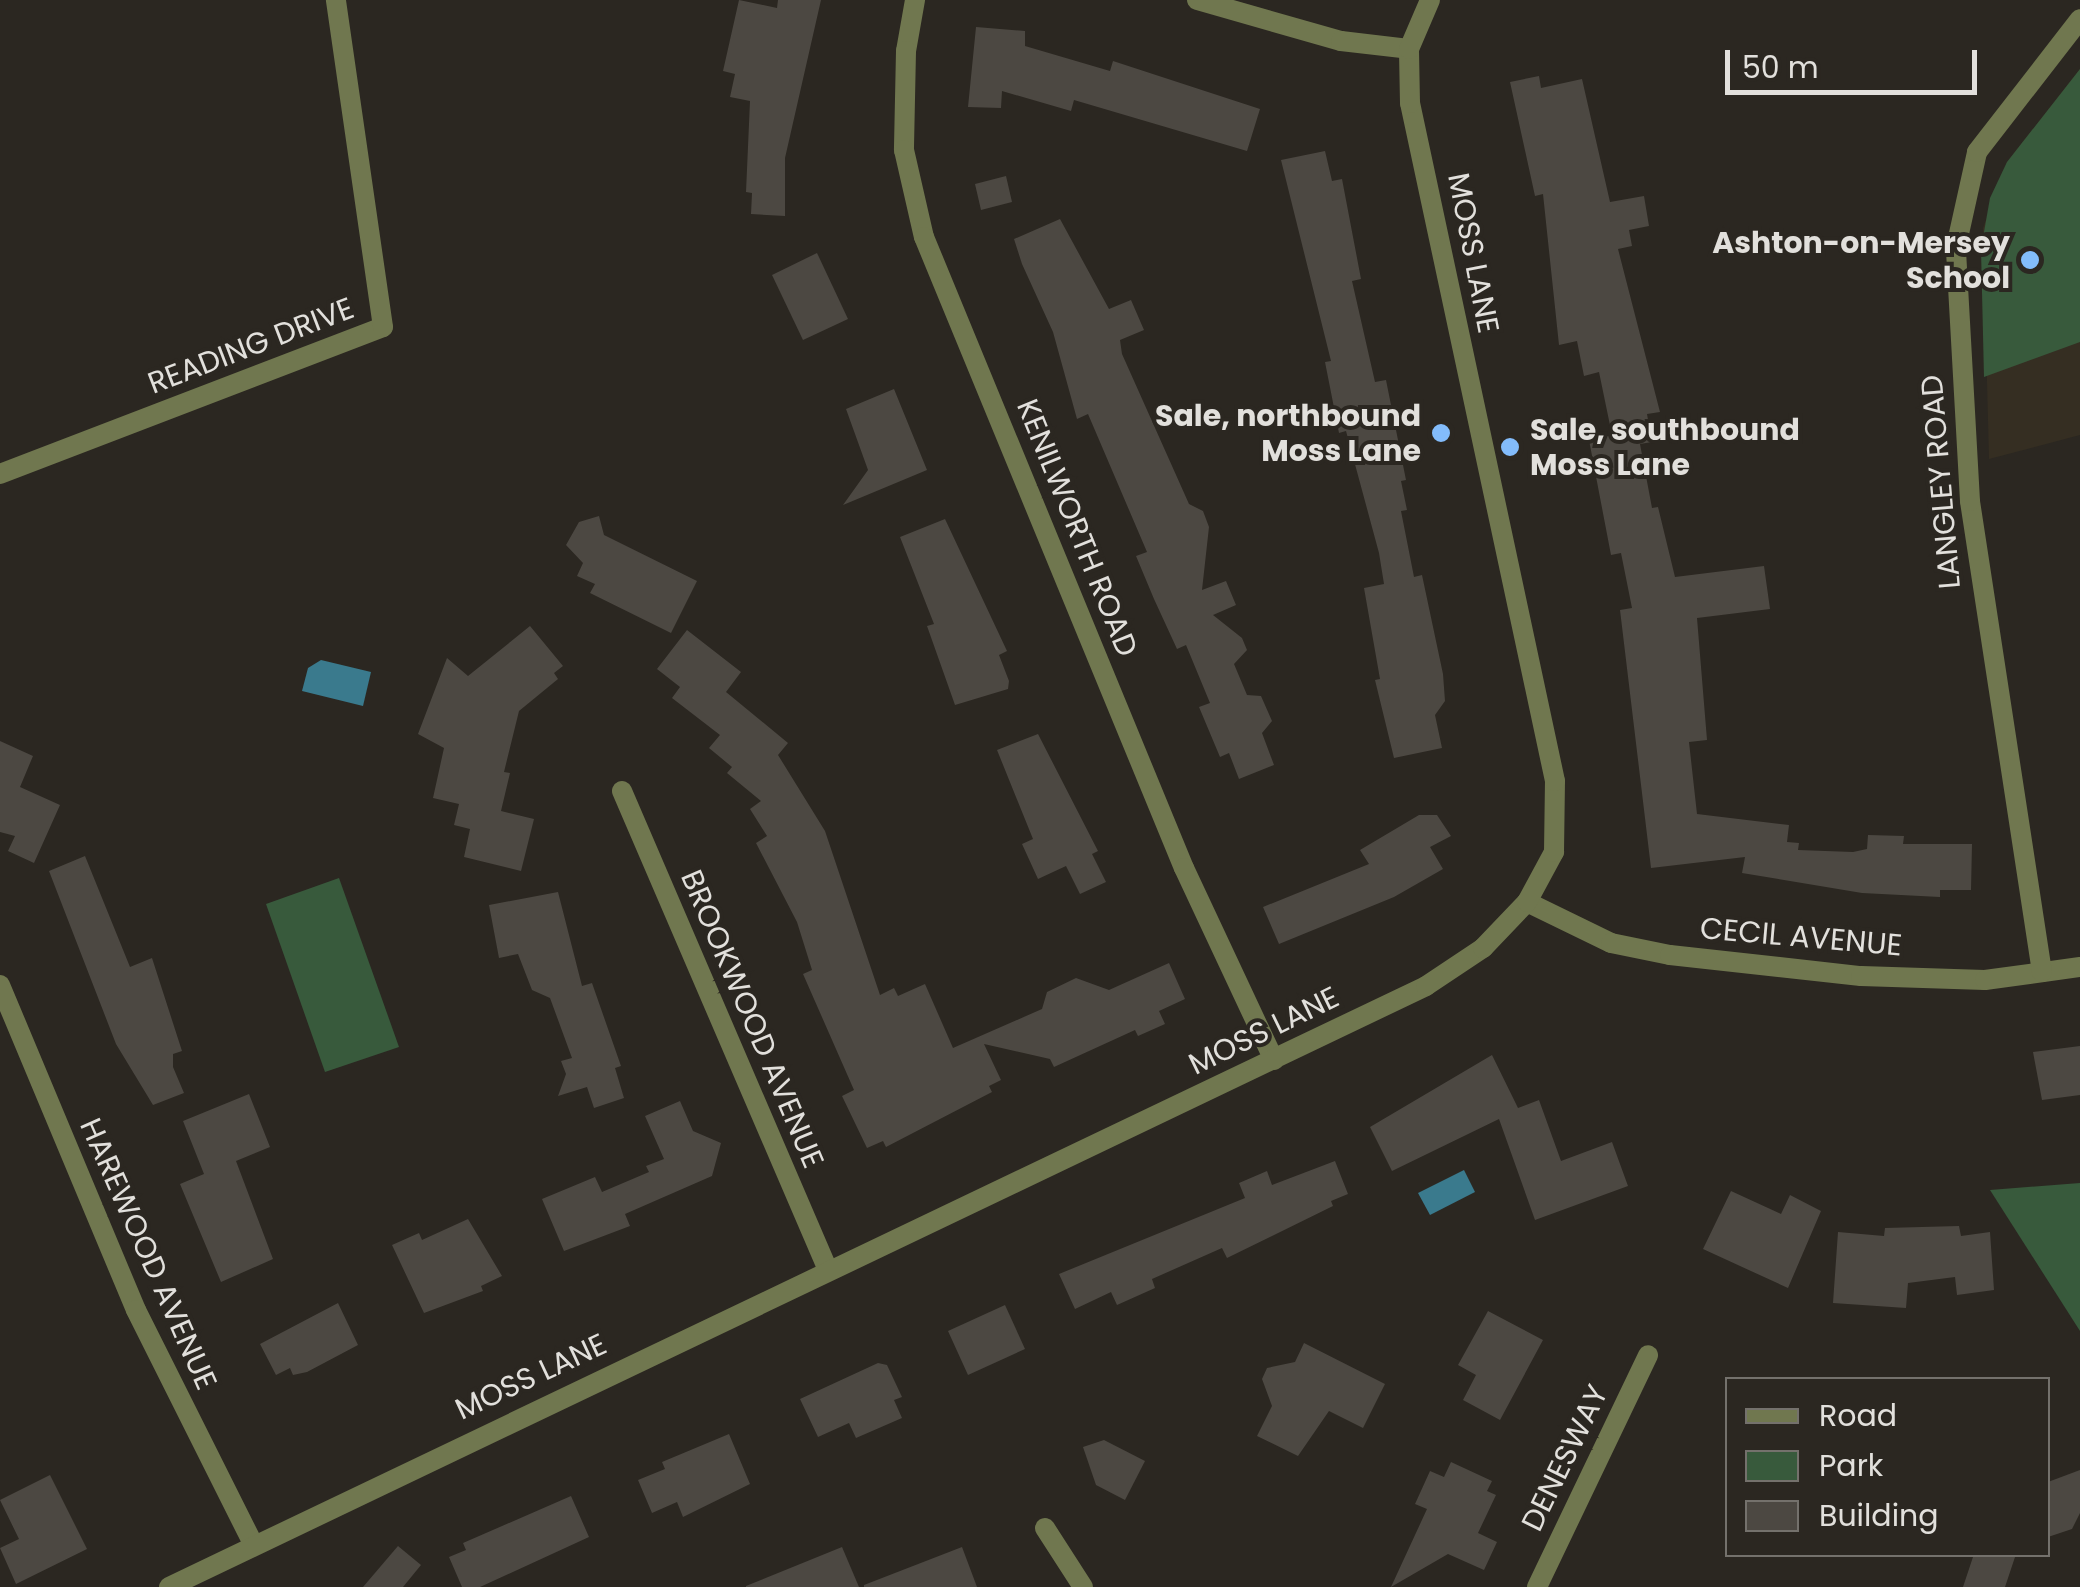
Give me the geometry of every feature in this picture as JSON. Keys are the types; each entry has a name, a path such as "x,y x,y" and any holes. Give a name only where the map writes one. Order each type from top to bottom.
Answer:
{"street":[{"name":"READING DRIVE","path":"0,474 382,328 336,0"},
{"name":"KENILWORTH ROAD","path":"915,0 905,65 904,150 924,236 1184,868 1274,1060"},
{"path":"1197,0 1341,42 1409,49"},
{"name":"MOSS LANE","path":"169,1587 252,1542 1426,986 1483,948 1527,902 1554,852 1555,781 1410,103 1409,49 1430,0"},
{"name":"LANGLEY ROAD","path":"2042,972 1970,501 1956,247 1977,152 2080,19"},
{"name":"BROOKWOOD AVENUE","path":"622,791 828,1270"},
{"name":"CECIL AVENUE","path":"1527,902 1611,943 1670,955 1860,976 1985,980 2080,968"},
{"name":"HAREWOOD AVENUE","path":"0,985 136,1310 252,1542"},
{"name":"DENESWAY","path":"1537,1587 1648,1354"},
{"path":"1045,1528 1083,1587"}],"shaded area":[{"name":"Ashton-on-Mersey School","path":"2080,69 2080,435 1989,459 1983,228 2007,162"}],"green space":[{"name":"Ashton-on-Mersey School","path":"2080,69 2080,342 1984,377 1981,249 1990,198 2007,162"},
{"path":"339,878 399,1047 325,1072 266,904"},
{"path":"2080,1183 2080,1331 1990,1190"}],"water":[{"path":"321,660 371,672 363,706 302,691 308,668"},
{"path":"1464,1170 1475,1192 1430,1215 1418,1193"}],"building":[{"path":"739,0 777,8 778,0 821,0 785,158 785,216 751,214 752,193 746,192 750,101 730,97 735,74 723,71"},
{"path":"976,27 1025,31 1025,46 1110,71 1113,61 1260,109 1247,151 1074,100 1071,111 1002,91 1001,108 968,107"},
{"path":"1539,76 1541,88 1582,79 1610,202 1644,196 1649,226 1629,230 1632,246 1618,249 1660,412 1647,414 1652,442 1640,444 1652,508 1658,507 1675,577 1764,566 1770,609 1697,618 1707,740 1689,742 1697,814 1789,825 1787,842 1799,843 1798,850 1867,849 1868,835 1904,836 1903,844 1972,844 1971,890 1940,890 1940,897 1862,893 1742,873 1745,857 1651,868 1620,610 1632,608 1621,553 1611,555 1589,440 1612,435 1599,372 1584,376 1577,341 1559,345 1543,194 1535,196 1510,82"},
{"path":"1325,151 1332,181 1342,179 1361,279 1352,281 1375,382 1386,380 1406,480 1401,481 1407,510 1401,511 1414,577 1422,575 1443,674 1445,701 1435,715 1442,748 1394,758 1375,680 1380,679 1364,588 1384,584 1379,553 1346,431 1339,433 1325,362 1331,361 1281,160"},
{"path":"1006,176 1012,202 981,210 975,184"},
{"path":"1060,219 1109,309 1131,300 1144,330 1120,340 1122,354 1189,504 1203,511 1209,527 1202,590 1226,581 1236,605 1213,615 1242,638 1247,650 1234,664 1247,695 1261,696 1272,721 1262,733 1274,765 1239,779 1229,753 1220,757 1199,707 1210,703 1186,645 1177,649 1136,556 1147,552 1088,414 1077,419 1053,332 1014,239"},
{"path":"817,253 848,319 803,340 772,275"},
{"path":"894,389 927,470 843,505 868,470 846,409"},
{"path":"599,516 604,535 697,581 671,633 590,593 595,584 577,576 583,563 566,545 579,522"},
{"path":"945,519 1007,651 999,655 1009,681 1008,689 955,705 927,626 934,624 900,537"},
{"path":"530,626 563,666 554,673 558,679 519,711 504,772 510,773 501,811 534,819 521,871 464,857 470,829 454,825 459,804 433,798 444,748 418,734 447,658 468,676"},
{"path":"687,630 741,672 726,692 788,743 778,755 825,831 880,995 894,988 898,996 925,984 953,1048 1042,1009 1047,992 1076,978 1109,990 1169,963 1185,999 1159,1011 1165,1024 1138,1036 1135,1030 1054,1067 1050,1059 984,1044 1001,1080 989,1086 992,1092 886,1147 883,1141 867,1148 842,1096 854,1090 803,974 812,970 797,922 756,843 767,836 750,809 761,801 727,773 732,767 709,748 720,735 672,698 680,687 657,669"},
{"path":"1038,734 1098,851 1092,854 1106,882 1080,894 1066,866 1038,879 1022,844 1033,839 997,750"},
{"path":"0,741 33,756 20,787 60,805 34,863 8,851 15,836 0,832"},
{"path":"1419,815 1437,815 1451,836 1430,847 1443,869 1394,897 1279,944 1263,907 1369,864 1360,850"},
{"path":"85,856 130,967 152,958 182,1051 173,1054 173,1067 184,1093 153,1105 116,1044 49,871"},
{"path":"558,892 582,986 592,983 621,1066 615,1068 624,1098 594,1108 587,1087 558,1096 566,1074 561,1061 572,1058 550,998 532,990 518,954 499,958 489,905"},
{"path":"2080,1046 2080,1095 2042,1100 2033,1052"},
{"path":"1492,1055 1518,1108 1539,1100 1561,1161 1612,1142 1628,1186 1535,1220 1499,1119 1392,1171 1370,1127"},
{"path":"249,1094 270,1147 236,1161 273,1259 221,1282 180,1184 204,1174 183,1121"},
{"path":"680,1101 693,1131 721,1143 712,1176 625,1214 630,1226 564,1251 542,1199 595,1177 602,1192 649,1172 646,1166 664,1159 645,1116"},
{"path":"1335,1161 1348,1194 1331,1201 1333,1206 1227,1258 1222,1248 1152,1279 1155,1288 1117,1305 1111,1292 1075,1309 1059,1274 1245,1198 1239,1183 1267,1171 1272,1185"},
{"path":"1731,1191 1781,1214 1790,1195 1821,1211 1788,1288 1703,1249"},
{"path":"468,1219 502,1276 481,1286 483,1291 424,1313 392,1245 419,1233 422,1240"},
{"path":"1959,1226 1961,1236 1990,1232 1994,1290 1957,1295 1955,1277 1908,1283 1906,1308 1833,1303 1838,1232 1884,1236 1885,1228"},
{"path":"338,1303 358,1345 307,1372 293,1375 290,1368 276,1375 260,1344"},
{"path":"1005,1305 1025,1349 968,1375 948,1331"},
{"path":"1488,1311 1543,1340 1500,1420 1463,1400 1476,1375 1458,1365"},
{"path":"1304,1343 1385,1384 1363,1428 1329,1411 1298,1456 1257,1436 1272,1406 1262,1379 1267,1368 1295,1362"},
{"path":"878,1363 887,1365 902,1397 894,1400 902,1418 856,1438 849,1423 818,1437 800,1399"},
{"path":"729,1434 750,1484 683,1517 677,1502 652,1513 638,1480 665,1469 662,1462"},
{"path":"1104,1440 1145,1461 1125,1500 1096,1485 1083,1447"},
{"path":"1451,1462 1492,1481 1487,1491 1496,1495 1478,1533 1497,1542 1484,1570 1448,1554 1391,1587 1427,1509 1415,1504 1430,1471 1444,1477"},
{"path":"2080,1470 2080,1513 2072,1529 2050,1536 2050,1481"},
{"path":"50,1475 87,1549 16,1584 0,1548 19,1539 0,1500"},
{"path":"571,1496 589,1537 480,1587 462,1587 449,1557 466,1550 463,1543"},
{"path":"398,1546 421,1565 403,1587 363,1587"},
{"path":"842,1547 859,1587 746,1587 746,1586"},
{"path":"962,1547 977,1587 864,1587 864,1585"},
{"path":"1973,1557 2015,1557 2005,1587 1963,1587"}],"place":[{"name":"Ashton-on-Mersey School","path":"2030,260"},
{"name":"Sale, northbound Moss Lane","path":"1441,433"},
{"name":"Sale, southbound Moss Lane","path":"1510,447"}]}
